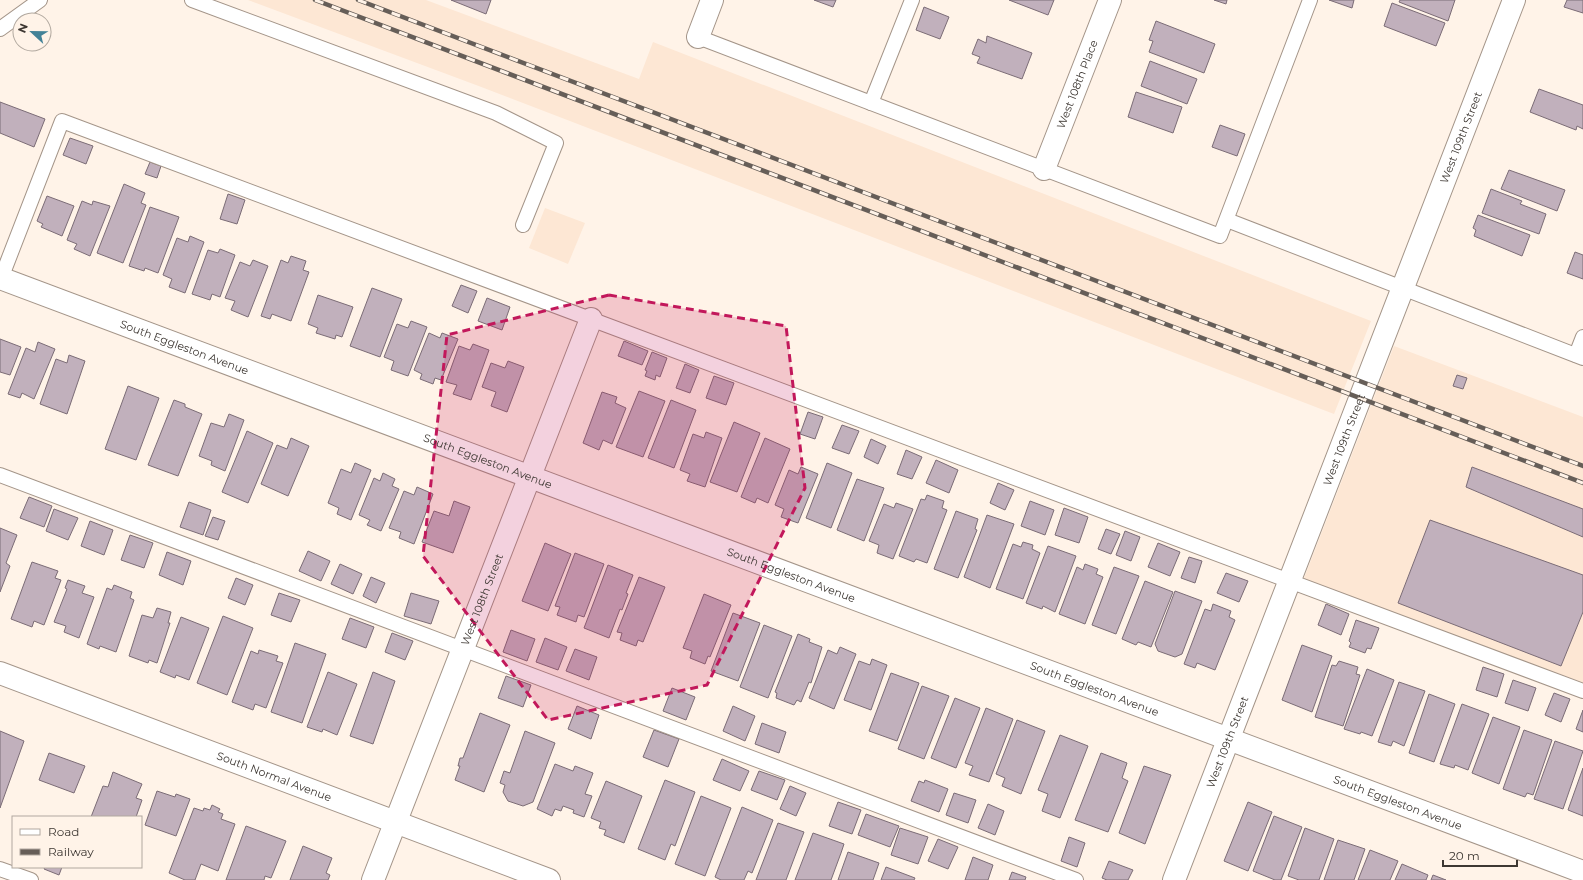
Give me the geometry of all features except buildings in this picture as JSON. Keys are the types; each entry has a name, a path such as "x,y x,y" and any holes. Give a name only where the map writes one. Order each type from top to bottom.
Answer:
{"street":[{"path":"698,37 712,0"},
{"name":"West 108th Place","path":"1044,169 1110,0"},
{"name":"West 109th Street","path":"1174,880 1514,0"},
{"name":"South Eggleston Avenue","path":"0,279 530,476 1583,872"},
{"name":"West 108th Street","path":"373,880 591,319"},
{"name":"South Normal Avenue","path":"0,673 549,880"}],"lane":[{"path":"0,29 40,0"},
{"path":"192,0 496,113 556,143 523,225"},
{"path":"870,103 912,0"},
{"path":"698,37 1220,236 1310,0"},
{"path":"0,279 62,121 1583,691"},
{"path":"1227,220 1579,357 1583,337"},
{"path":"0,475 1076,880"},
{"path":"0,868 31,880"}],"highlighted area":[{"path":"609,295 786,326 805,488 707,685 548,720 423,556 447,335"}],"shaded area":[{"path":"248,0 426,0 639,79 653,42 1371,321 1334,414 476,85"},
{"path":"545,208 585,223 568,264 529,248"},
{"path":"1394,346 1583,417 1583,691 1301,586"}],"railway":[{"path":"315,0 1583,483"},
{"path":"358,0 1583,466"}]}
